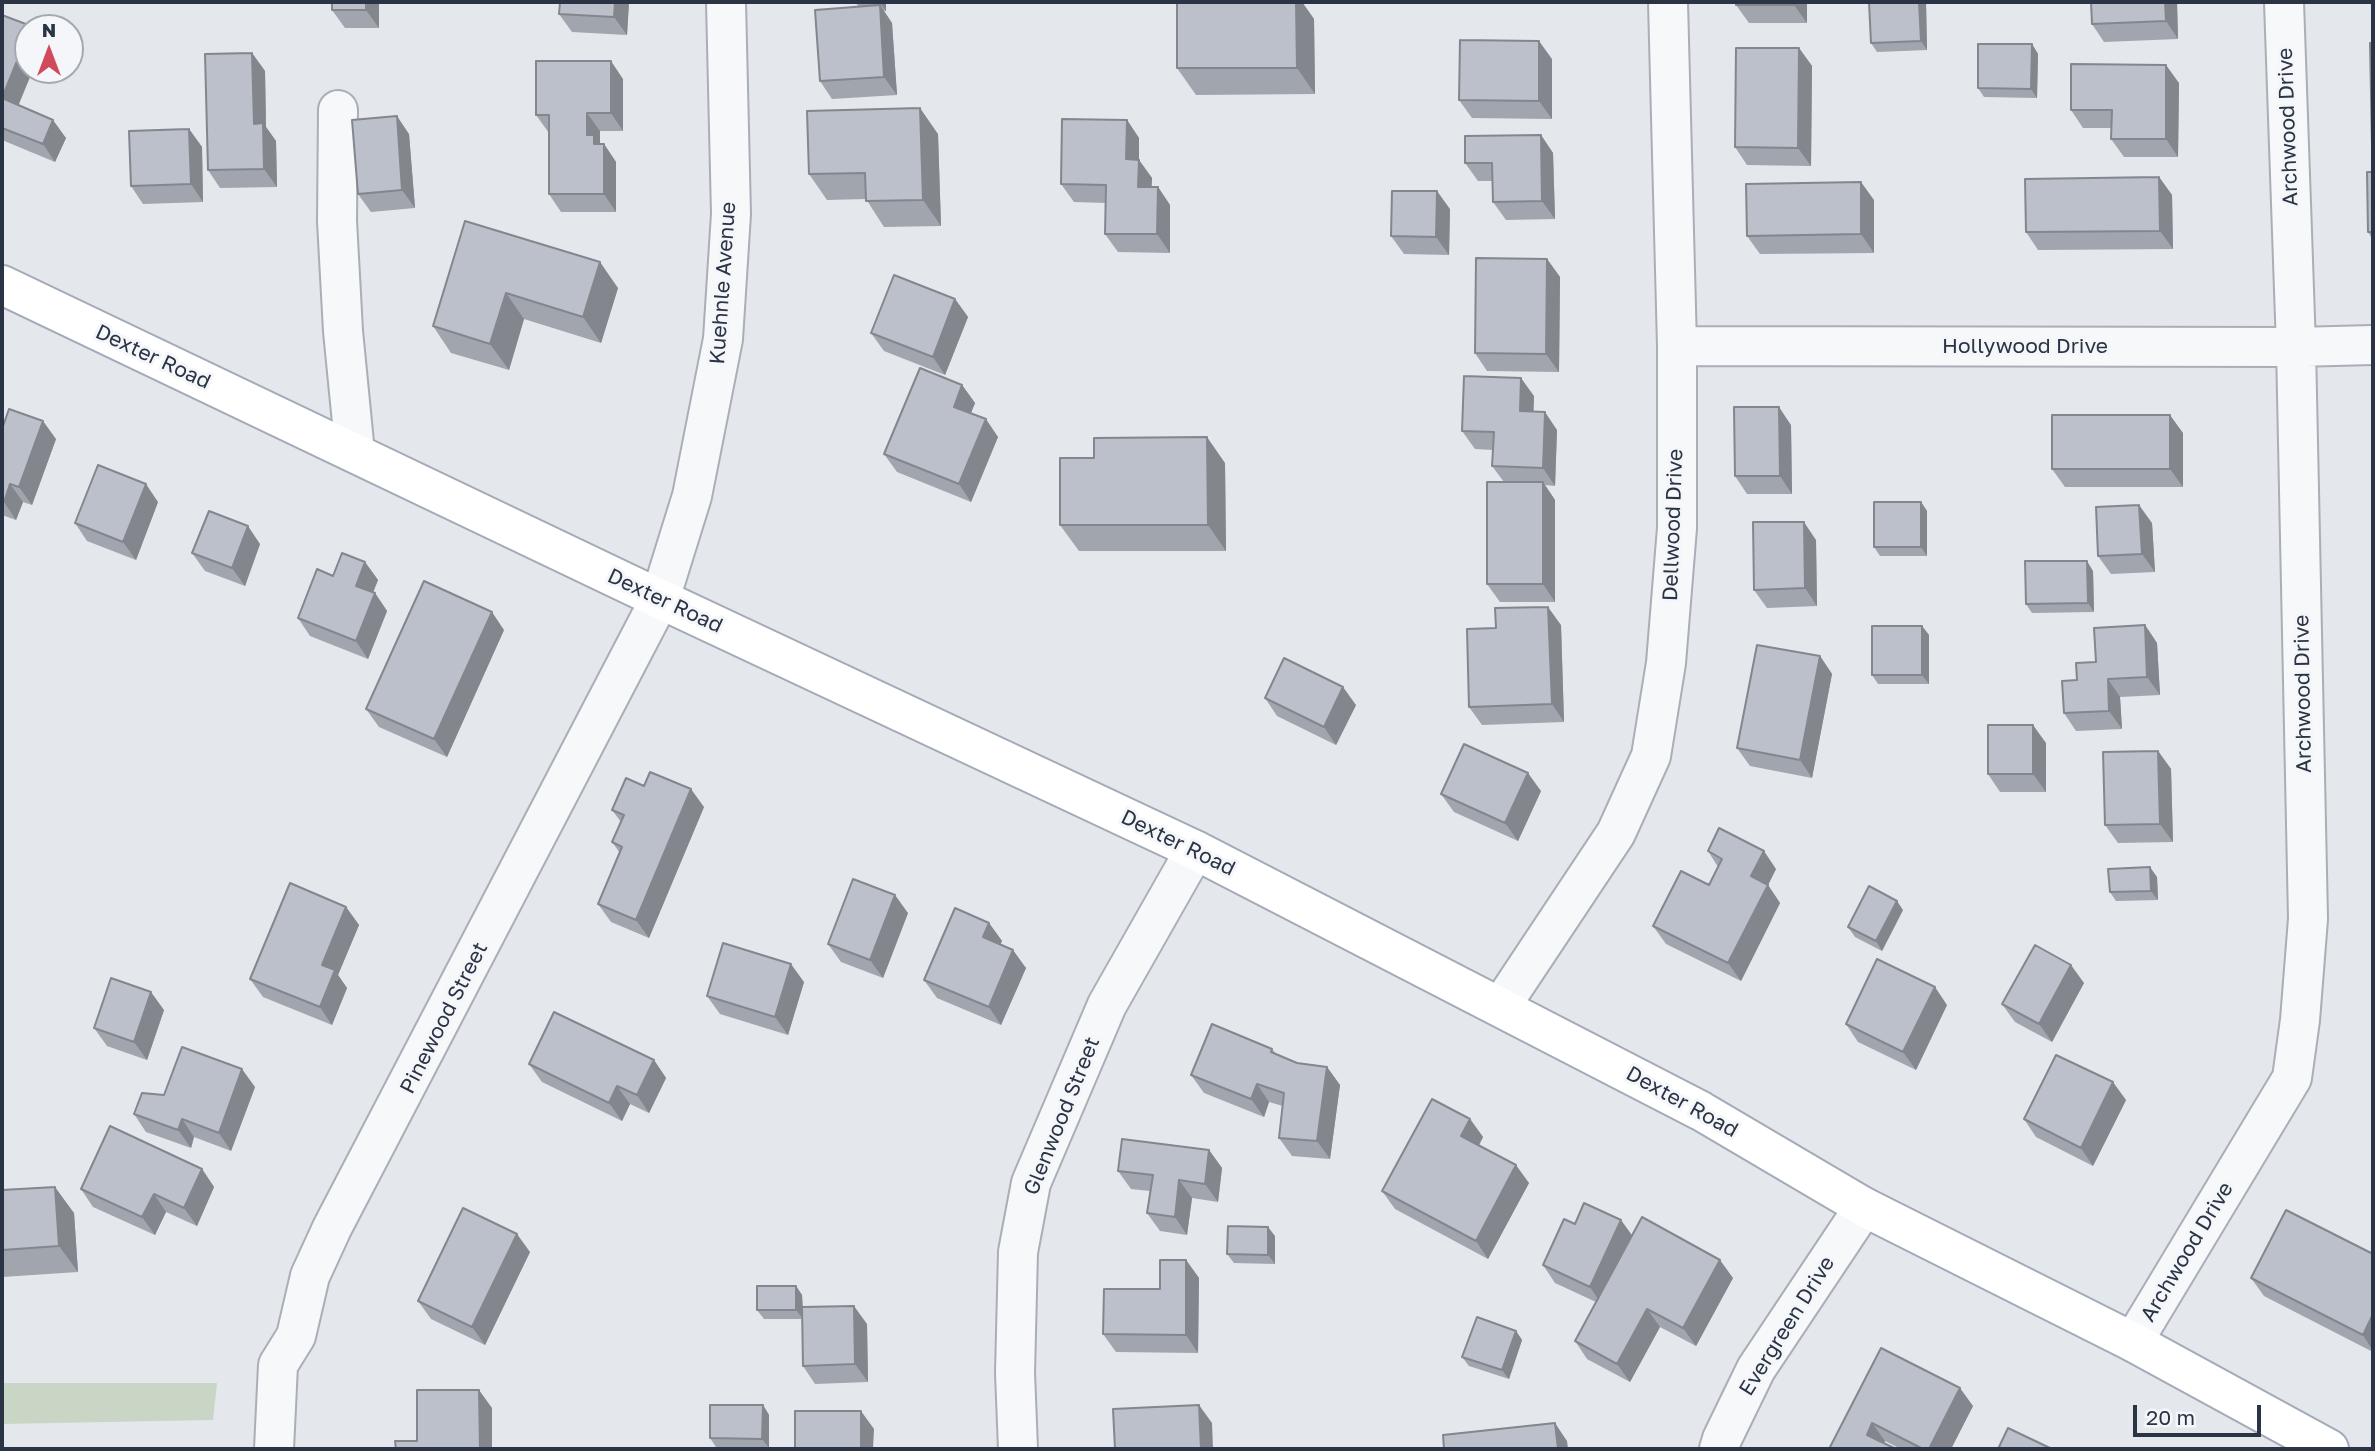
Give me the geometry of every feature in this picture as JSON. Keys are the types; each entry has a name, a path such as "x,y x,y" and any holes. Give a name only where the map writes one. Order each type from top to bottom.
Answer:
{"main road":[{"name":"Dexter Road","path":"2,285 660,599 1195,850 1701,1111 1864,1207 2133,1342 2329,1449"}],"street":[{"name":"Kuehnle Avenue","path":"660,599 692,496 723,339 731,214 726,2"},
{"name":"Dellwood Drive","path":"1501,1006 1616,833 1650,756 1666,663 1677,527 1677,346 1668,2"},
{"name":"Archwood Drive","path":"2133,1342 2292,1077 2300,1020 2308,919 2284,2"},
{"path":"338,110 337,221 343,331 355,453"},
{"name":"Hollywood Drive","path":"1677,346 2373,345"},
{"name":"Pinewood Street","path":"274,1449 278,1364 296,1336 310,1276 660,599"},
{"name":"Glenwood Street","path":"1018,1449 1015,1373 1017,1252 1031,1183 1107,1005 1195,850"},
{"name":"Evergreen Drive","path":"1719,1449 1756,1369 1864,1207"}],"green space":[{"path":"2,1383 217,1383 213,1420 2,1424"}],"building":[{"path":"332,2 366,2 366,10 332,10"},
{"path":"560,2 615,2 614,17 559,14"},
{"path":"1177,2 1296,2 1297,68 1177,68"},
{"path":"1736,2 1794,2 1794,5 1736,5"},
{"path":"1869,2 1919,2 1921,41 1871,43"},
{"path":"2091,2 2165,2 2166,21 2092,24"},
{"path":"880,5 884,77 820,81 815,10"},
{"path":"2,15 14,20 14,68 2,98"},
{"path":"1460,40 1539,41 1539,101 1459,100"},
{"path":"2370,43 2373,43 2373,146 2372,146"},
{"path":"1978,44 2032,44 2031,89 1978,88"},
{"path":"1736,48 1799,48 1798,148 1735,147"},
{"path":"252,53 254,124 263,123 264,169 208,170 205,54"},
{"path":"536,61 611,61 611,113 587,113 587,135 594,135 594,144 604,144 604,194 549,194 549,115 536,115"},
{"path":"2071,64 2166,65 2166,139 2111,139 2112,110 2071,110"},
{"path":"2,98 53,120 43,144 2,128"},
{"path":"920,108 923,200 866,201 865,173 809,174 807,111"},
{"path":"397,116 402,190 358,194 352,120"},
{"path":"1062,119 1127,120 1126,159 1139,160 1138,187 1158,187 1157,234 1105,234 1106,185 1061,184"},
{"path":"189,129 191,184 131,186 129,131"},
{"path":"1541,135 1542,201 1493,202 1492,163 1465,163 1465,136"},
{"path":"2367,172 2373,172 2373,232 2368,232"},
{"path":"2159,177 2160,231 2026,232 2025,179"},
{"path":"1861,182 1861,234 1747,236 1746,184"},
{"path":"1392,191 1437,191 1436,237 1391,236"},
{"path":"465,221 600,262 583,317 506,293 490,344 433,326"},
{"path":"1476,258 1547,259 1546,354 1475,353"},
{"path":"894,275 955,299 933,357 871,333"},
{"path":"920,368 962,385 954,407 986,419 959,484 884,454"},
{"path":"1464,376 1521,378 1520,411 1545,412 1543,468 1492,466 1494,432 1462,431"},
{"path":"1734,407 1779,407 1780,476 1735,476"},
{"path":"9,409 43,421 19,487 10,484 2,502 2,429"},
{"path":"2052,415 2170,415 2170,469 2052,469"},
{"path":"1207,437 1208,525 1060,525 1060,458 1094,458 1094,438"},
{"path":"98,465 146,484 123,542 75,523"},
{"path":"1487,482 1543,482 1543,584 1487,584"},
{"path":"1874,502 1921,502 1921,547 1874,547"},
{"path":"2139,505 2142,554 2098,556 2096,507"},
{"path":"209,511 248,526 232,568 192,553"},
{"path":"1753,522 1804,522 1805,588 1754,590"},
{"path":"342,553 365,562 356,586 375,593 356,641 298,618 317,569 333,576"},
{"path":"2025,561 2087,561 2088,603 2026,604"},
{"path":"424,581 492,612 434,739 366,709"},
{"path":"1548,607 1552,704 1469,707 1467,629 1496,628 1495,608"},
{"path":"2145,625 2147,677 2108,679 2109,711 2064,713 2062,681 2077,680 2076,663 2096,662 2094,628"},
{"path":"1872,626 1922,626 1922,675 1872,675"},
{"path":"1757,645 1820,656 1800,760 1737,748"},
{"path":"1284,658 1343,687 1324,727 1265,698"},
{"path":"1988,725 2033,725 2033,774 1988,774"},
{"path":"1464,744 1528,773 1505,823 1441,794"},
{"path":"2158,751 2160,824 2105,825 2103,752"},
{"path":"650,772 691,789 636,920 598,904 622,847 612,842 624,815 612,810 626,778 644,786"},
{"path":"1719,828 1764,851 1751,876 1768,885 1728,963 1653,926 1681,871 1709,885 1722,859 1708,851"},
{"path":"2150,867 2151,891 2110,892 2108,869"},
{"path":"853,879 895,895 870,960 828,944"},
{"path":"290,883 346,907 322,965 335,970 320,1007 250,979"},
{"path":"1869,886 1897,901 1876,941 1848,927"},
{"path":"955,908 989,923 983,937 1013,950 989,1007 924,980"},
{"path":"723,943 791,964 775,1017 707,996"},
{"path":"2035,945 2071,965 2039,1024 2002,1004"},
{"path":"1877,959 1935,987 1903,1052 1846,1024"},
{"path":"111,978 151,992 134,1042 94,1028"},
{"path":"554,1012 654,1060 637,1095 617,1086 609,1103 529,1064"},
{"path":"1212,1024 1272,1049 1271,1052 1297,1063 1327,1067 1317,1141 1279,1138 1284,1093 1257,1084 1251,1099 1191,1075"},
{"path":"182,1047 242,1069 219,1133 182,1119 178,1130 134,1114 142,1093 164,1095"},
{"path":"2056,1055 2113,1082 2081,1148 2024,1119"},
{"path":"1432,1099 1470,1119 1461,1136 1516,1165 1476,1241 1382,1191"},
{"path":"110,1126 202,1169 184,1208 154,1194 142,1217 81,1189"},
{"path":"1122,1139 1209,1150 1205,1184 1179,1180 1175,1217 1147,1213 1153,1175 1118,1171"},
{"path":"55,1187 59,1246 2,1250 2,1190"},
{"path":"1584,1203 1621,1220 1590,1287 1543,1265 1564,1219 1575,1224"},
{"path":"463,1208 517,1234 472,1327 418,1301"},
{"path":"2286,1210 2373,1254 2373,1314 2363,1335 2251,1278"},
{"path":"1642,1217 1720,1260 1683,1328 1647,1309 1617,1364 1575,1341"},
{"path":"1228,1226 1268,1227 1268,1255 1227,1254"},
{"path":"1160,1260 1186,1260 1186,1335 1103,1334 1104,1289 1160,1289"},
{"path":"757,1286 796,1286 796,1310 757,1310"},
{"path":"854,1306 855,1364 803,1366 802,1307"},
{"path":"1477,1317 1516,1331 1502,1370 1462,1357"},
{"path":"1881,1348 1960,1388 1929,1449 1923,1449 1872,1423 1867,1435 1896,1449 1829,1449"},
{"path":"417,1390 479,1390 480,1449 396,1449 395,1441 417,1441"},
{"path":"710,1405 763,1405 762,1439 710,1438"},
{"path":"1199,1405 1201,1449 1115,1449 1113,1409"},
{"path":"795,1411 861,1411 861,1449 795,1449"},
{"path":"1555,1423 1558,1449 1444,1449 1443,1435"},
{"path":"2008,1428 2052,1449 1998,1449"}]}
